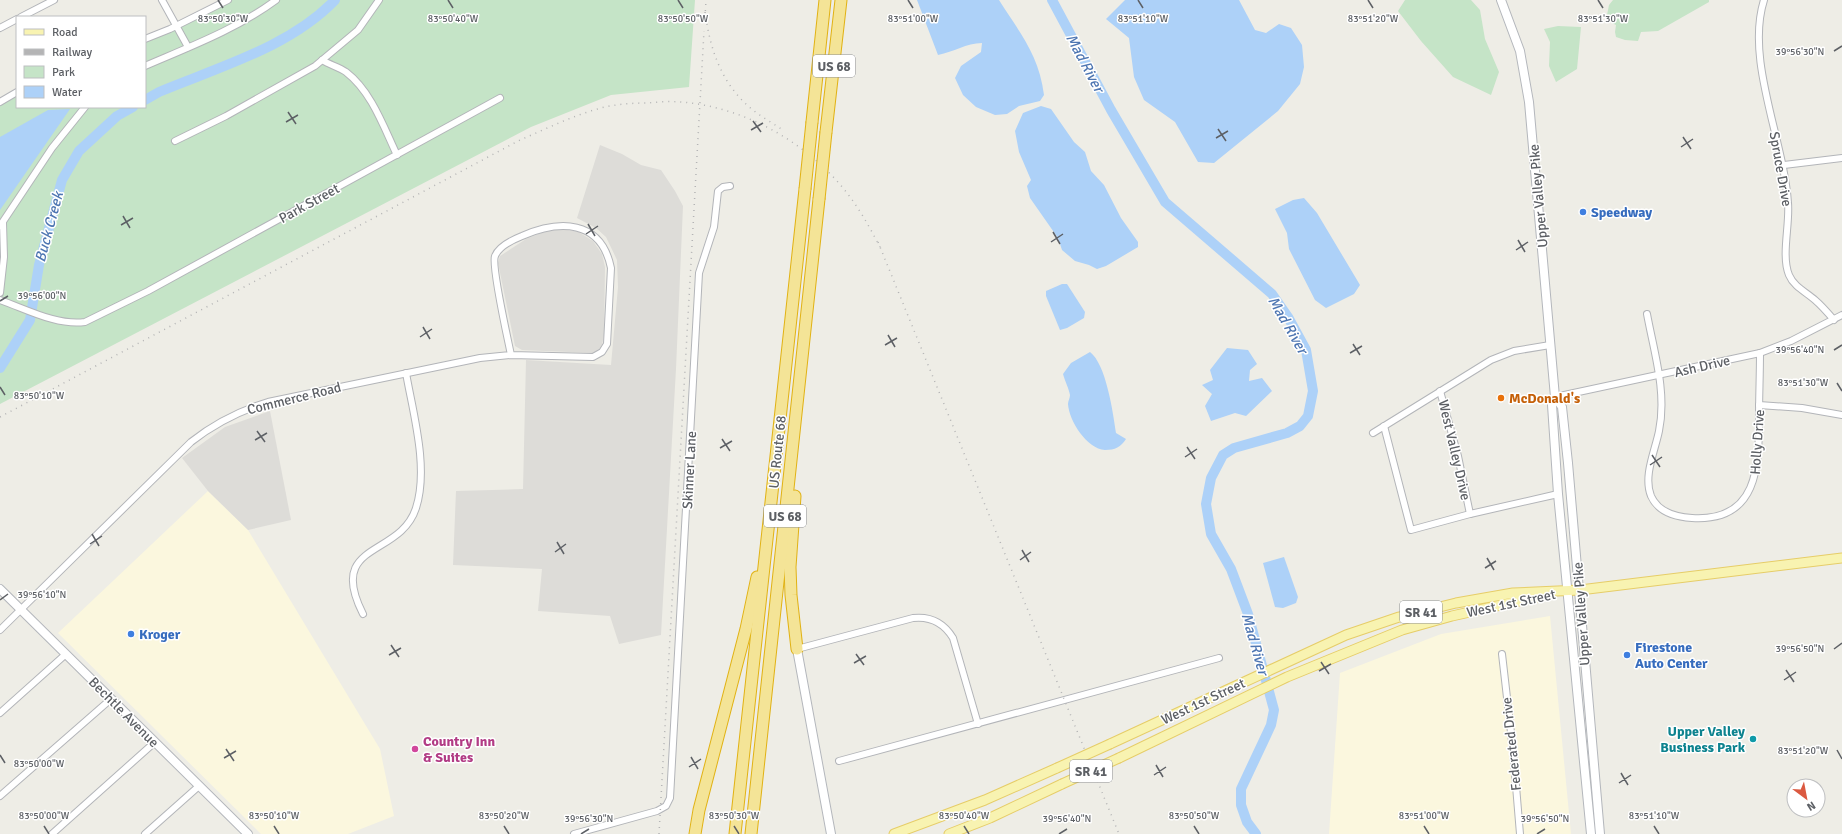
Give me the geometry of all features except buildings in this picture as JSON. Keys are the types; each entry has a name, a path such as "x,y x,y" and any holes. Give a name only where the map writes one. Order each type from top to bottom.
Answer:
{"highway":[{"name":"US Route 68","path":"735,834 825,0"},
{"name":"US Route 68","path":"751,834 841,0"},
{"path":"797,409 797,477 790,567 791,595 797,649"},
{"path":"695,834 699,810 746,629 768,528"}],"main road":[{"name":"West 1st Street","path":"894,834 985,800 1346,635 1399,617 1456,603 1513,593 1580,590 1842,558"},
{"name":"West 1st Street","path":"949,834 990,818 1225,708 1287,677 1402,630 1452,616 1567,590"}],"street":[{"path":"23,16 54,0"},
{"path":"162,0 188,47"},
{"path":"146,39 176,26 228,0"},
{"path":"146,66 252,16 276,0"},
{"path":"175,141 249,104 315,66 358,30 379,0"},
{"name":"Upper Valley Pike","path":"1501,0 1520,51 1528,96 1543,248 1555,397 1552,405 1558,465 1558,494 1591,834"},
{"name":"Spruce Drive","path":"1764,0 1759,23 1759,46 1768,98 1784,165 1789,208 1786,262 1789,275 1796,285 1815,300 1834,320"},
{"path":"0,28 16,20"},
{"path":"322,60 340,68 363,89 370,100 397,156"},
{"path":"0,102 16,93"},
{"name":"Park Street","path":"0,300 59,320 75,323 85,322 397,156 500,98"},
{"path":"0,293 4,264 2,224 52,148 84,108"},
{"path":"1784,165 1842,158"},
{"name":"Skinner Lane","path":"574,834 657,811 666,806 670,798 699,273 712,231 718,191 724,186 730,186"},
{"name":"Commerce Road","path":"0,630 171,460 191,442 218,423 242,411 268,402 480,358 511,355 593,357 602,352 607,344 611,278 609,260 606,252 589,233 576,227 561,225 544,228 514,240 495,254 494,261 496,276 511,355"},
{"name":"Holly Drive","path":"1647,314 1662,392 1662,415 1649,475 1649,488 1657,505 1678,516 1700,518 1717,516 1734,509 1744,500 1752,486 1759,451 1760,353"},
{"name":"Ash Drive","path":"1555,397 1659,376 1760,353 1791,341 1842,315"},
{"path":"1373,433 1472,370 1504,355 1550,345"},
{"path":"363,614 356,600 352,582 358,562 367,552 398,534 411,518 418,503 420,461 406,373"},
{"name":"West Valley Drive","path":"1440,391 1458,456 1470,514 1558,494"},
{"name":"Upper Valley Pike","path":"1555,397 1562,407 1580,590 1581,621 1600,834"},
{"path":"1759,405 1802,408 1842,415"},
{"path":"1384,426 1410,530 1470,514"},
{"path":"1558,494 1564,497 1568,503 1571,536 1575,540"},
{"name":"Bechtle Avenue","path":"0,589 155,742 244,833"},
{"path":"831,834 797,649 913,618 932,619 944,626 953,638 978,724"},
{"path":"0,713 66,654"},
{"name":"Federated Drive","path":"1502,654 1513,750 1520,834"},
{"path":"839,761 1219,658"},
{"path":"0,796 111,699"},
{"path":"52,834 155,742"},
{"path":"145,834 199,786"}],"shaded area":[{"path":"600,145 622,154 641,165 661,170 683,206 676,369 661,635 619,644 610,616 538,611 542,569 453,565 456,491 523,489 526,360 611,365 618,287 617,260 606,237 596,228 577,218"},
{"path":"558,229 577,231 593,241 602,254 605,267 604,335 602,345 598,351 592,353 522,350 515,346 498,263 500,256 526,239 541,233"},
{"path":"270,411 291,520 248,530 208,491 182,458 225,427"},
{"path":"208,491 248,530 380,749 394,816 348,834 261,834 58,633"},
{"path":"1550,616 1571,834 1329,834 1340,673 1441,634"}],"green space":[{"path":"224,0 695,0 689,87 611,95 531,127 0,404 0,103 16,93 16,108 146,108 146,39"},
{"path":"1405,0 1471,0 1480,10 1485,39 1499,72 1491,95 1453,77 1421,41 1398,11"},
{"path":"1613,0 1709,0 1709,2 1658,31 1641,32 1638,41 1625,40 1616,37 1616,25 1606,20 1609,5"},
{"path":"1558,26 1581,27 1577,69 1556,82 1549,66 1550,42 1544,29"}],"water":[{"path":"917,0 999,0 1028,45 1038,68 1044,95 1040,101 1019,106 1007,114 995,115 976,107 963,95 955,78 961,66 981,52 982,43 971,44 938,55"},
{"path":"1125,0 1239,0 1255,30 1266,33 1279,24 1291,28 1302,45 1304,67 1300,84 1278,111 1214,163 1198,162 1175,122 1144,100 1134,77 1129,38 1106,19"},
{"path":"1041,106 1051,109 1074,142 1085,152 1091,171 1104,185 1121,218 1138,242 1138,247 1106,266 1097,269 1075,261 1062,250 1058,238 1030,198 1027,186 1031,180 1019,152 1015,131 1023,113"},
{"path":"70,109 0,210 0,137 48,110"},
{"path":"1304,198 1317,213 1360,285 1354,294 1326,308 1315,300 1289,249 1287,233 1275,209 1293,200"},
{"path":"1062,284 1067,284 1085,312 1084,318 1067,328 1060,330 1046,296 1046,291"},
{"path":"1227,348 1248,350 1257,364 1250,370 1249,381 1262,378 1272,391 1246,416 1235,413 1211,421 1205,406 1212,394 1202,385 1213,380 1210,370"},
{"path":"1090,352 1096,358 1108,389 1116,433 1126,439 1117,448 1105,450 1092,445 1075,426 1069,411 1068,404 1070,395 1063,374 1071,363"},
{"path":"1284,557 1298,597 1296,603 1283,608 1275,607 1263,563"}],"waterway":[{"name":"Buck Creek","path":"146,99 159,92 253,54 275,43 297,31 335,0"},
{"name":"Mad River","path":"1052,0 1111,110 1165,202 1272,294 1288,317 1306,350 1313,391 1308,416 1300,426 1287,433 1234,448 1223,455 1211,478 1206,504 1211,534 1231,569 1248,614 1274,710 1271,725 1241,789 1241,805 1247,822 1256,834"},
{"name":"Buck Creek","path":"0,368 30,320 39,265 62,180 79,151 117,116 131,108"}],"railway":[{"path":"705,17 706,0"},
{"path":"705,12 713,51 723,74 730,85 751,109 783,130"},
{"path":"659,834 704,31"},
{"path":"0,417 520,140 573,117 610,106 631,103 668,102 704,105 727,111 770,129 791,141 810,155 843,188 854,202 880,247"},
{"path":"878,242 1119,834"}],"place":[{"name":"Speedway","path":"1583,212"},
{"name":"McDonald's","path":"1501,398"},
{"name":"Kroger","path":"131,634"},
{"name":"Firestone Auto Center","path":"1627,655"},
{"name":"Upper Valley Business Park","path":"1753,739"},
{"name":"Country Inn & Suites","path":"415,749"}]}
